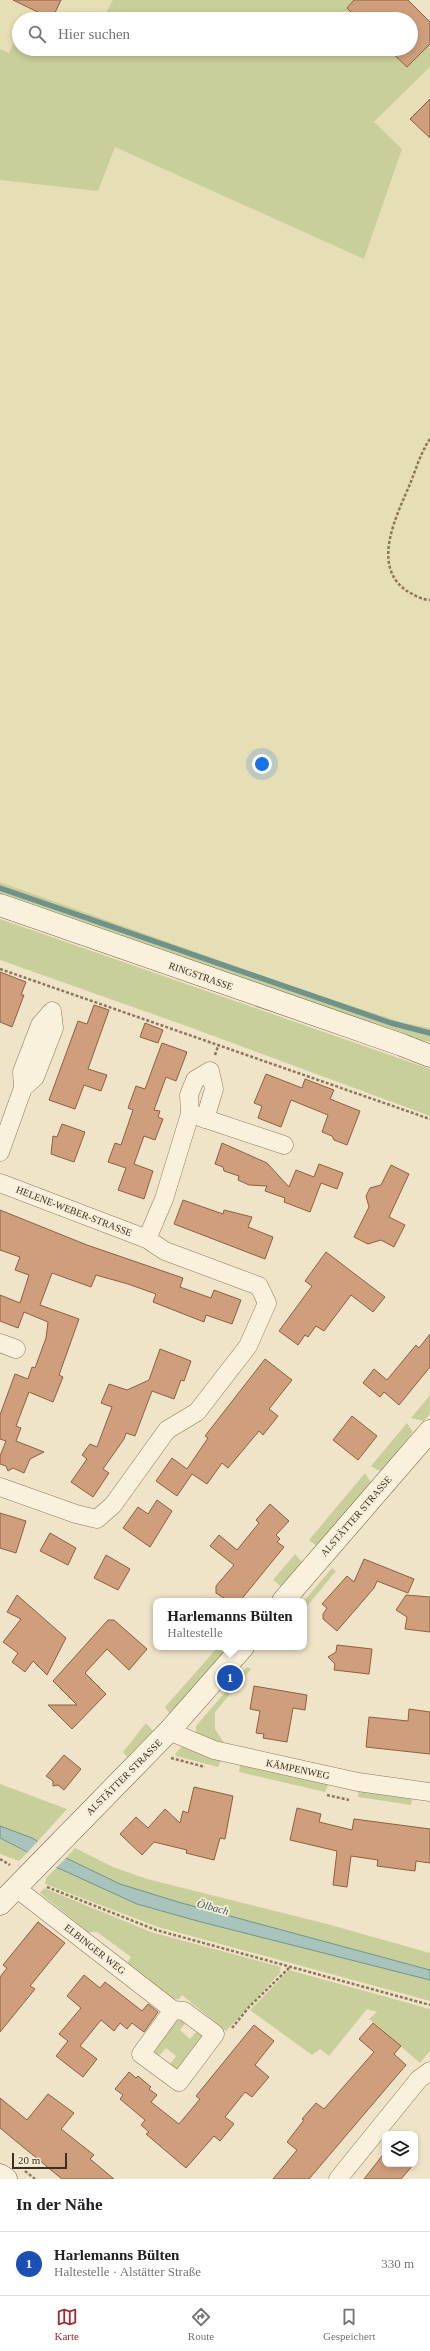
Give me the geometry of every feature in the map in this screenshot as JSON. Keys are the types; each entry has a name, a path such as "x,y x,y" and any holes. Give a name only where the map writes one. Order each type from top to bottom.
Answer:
{"street":[{"name":"RINGSTRASSE","path":"0,905 430,1056"},
{"name":"RINGSTRASSE","path":"402,1045 430,1048"},
{"path":"0,1152 22,1088"},
{"path":"147,1239 197,1116 284,1145"},
{"name":"HELENE-WEBER-STRASSE","path":"0,1183 147,1239 165,1251 259,1286 267,1303 248,1346 197,1412 167,1430 113,1505 97,1519 76,1514 0,1487"},
{"name":"ALSTÄTTER STRASSE","path":"286,1598 430,1431"},
{"name":"ALSTÄTTER STRASSE","path":"0,1904 169,1731 240,1650"},
{"name":"KÄMPENWEG","path":"169,1731 214,1750 343,1779 430,1792"},
{"name":"ELBINGER WEG","path":"24,1878 173,2010 184,2012 215,2034"},
{"path":"173,2010 141,2054 178,2082 215,2034"},
{"path":"338,2179 419,2079 430,2071"},
{"path":"0,2175 6,2179"}],"path":[{"path":"430,439 406,493 388,548 388,561 392,574 401,587 413,595 430,600"},
{"path":"0,969 430,1119"},
{"path":"0,1859 24,1878 156,1930 430,2005"},
{"path":"215,2034 226,2035 249,2007 290,1967"}],"shaded area":[{"path":"0,0 168,0 163,12 12,12 12,56 30,56 364,259 402,149 374,123 430,67 430,1028 401,1022 291,986 0,882"}],"green space":[{"path":"113,0 354,0 347,8 351,12 107,12"},
{"path":"430,44 430,67 374,122 402,149 364,259 115,147 98,191 0,180 0,49 9,53 12,46 12,56 395,56 407,67"},
{"path":"0,882 291,986 401,1022 430,1028 430,1042 415,1039 0,895"},
{"path":"0,919 430,1069 430,1116 192,1028 0,960"},
{"path":"430,1395 430,1414 424,1421 411,1418"},
{"path":"407,1423 413,1432 381,1472 371,1466"},
{"path":"365,1473 371,1482 318,1547 309,1540"},
{"path":"295,1554 303,1563 283,1588 273,1580"},
{"path":"332,1568 336,1571 307,1606 307,1598"},
{"path":"215,1650 228,1650 178,1707 169,1713 165,1707"},
{"path":"247,1667 251,1669 215,1712 215,1729 225,1744 203,1738 196,1731 196,1726"},
{"path":"146,1723 153,1731 127,1757 123,1752"},
{"path":"182,1746 190,1747 221,1761 218,1767 176,1756 175,1754"},
{"path":"244,1763 324,1781 328,1785 325,1792 239,1772 240,1765"},
{"path":"0,1784 67,1809 38,1841 0,1826"},
{"path":"359,1787 413,1795 411,1805 358,1797"},
{"path":"0,1838 27,1853 19,1861 0,1854"},
{"path":"75,1848 113,1867 147,1879 327,1924 430,1953 430,1970 178,1902 120,1884 66,1858"},
{"path":"57,1867 137,1904 201,1922 430,1980 430,2001 158,1927 45,1884 46,1878"},
{"path":"44,1888 151,1932 281,1967 280,1973 226,2031 182,1995 179,1999 170,1999 127,1963 131,1957 97,1932 88,1932 40,1893"},
{"path":"289,1970 430,2009 430,2051 420,2063 369,2019 377,2012 367,2009 329,2056 320,2049 312,2055 250,2010"},
{"path":"176,2019 188,2020 180,2030 190,2039 199,2029 202,2031 203,2042 181,2068 171,2069 168,2067 176,2056 166,2048 157,2058 155,2056 154,2046"}],"water":[{"path":"0,1826 32,1838 66,1858 120,1884 178,1902 430,1970 430,1980 201,1922 137,1904 56,1867 0,1838"}],"pier":[{"path":"39,1840 67,1857 55,1869 26,1854"}],"building":[{"path":"13,0 61,0 55,12 38,12"},
{"path":"354,0 408,0 430,22 430,44 418,56 418,12 351,12 347,8"},
{"path":"395,56 418,56 407,67"},
{"path":"430,99 430,138 410,119"},
{"path":"0,972 26,982 21,995 24,995 12,1027 0,1022"},
{"path":"94,1005 109,1010 88,1069 107,1075 101,1091 84,1085 75,1109 49,1100 78,1021 87,1024"},
{"path":"145,1023 163,1030 158,1043 140,1037"},
{"path":"162,1043 187,1052 176,1081 166,1077 154,1110 160,1111 158,1117 163,1119 155,1140 144,1136 134,1164 153,1171 144,1199 118,1190 126,1168 108,1162 115,1143 121,1145 133,1110 128,1108 136,1086 145,1089"},
{"path":"266,1074 302,1088 305,1079 334,1090 330,1099 360,1111 347,1145 334,1140 332,1136 322,1132 328,1115 291,1100 281,1127 258,1118 262,1106 254,1103"},
{"path":"62,1124 85,1132 74,1162 51,1154 53,1136 57,1137"},
{"path":"222,1143 267,1163 289,1187 296,1170 314,1177 319,1164 343,1173 337,1189 321,1183 310,1212 284,1202 285,1198 265,1191 267,1186 249,1185 238,1180 239,1176 224,1171 223,1167 215,1164"},
{"path":"391,1165 409,1174 389,1217 405,1225 394,1247 381,1240 368,1244 354,1237 369,1207 366,1196 370,1188 381,1185"},
{"path":"183,1200 223,1214 224,1210 252,1217 248,1227 273,1237 265,1259 174,1224"},
{"path":"0,1210 87,1245 183,1278 180,1287 211,1298 214,1290 241,1300 232,1324 206,1315 204,1322 153,1302 156,1294 128,1284 96,1275 91,1287 52,1273 40,1305 79,1319 59,1375 63,1377 53,1402 29,1392 16,1426 21,1428 16,1441 44,1452 30,1459 24,1473 13,1468 8,1471 6,1466 0,1464 0,1456 6,1441 0,1439 0,1415 15,1374 28,1379 32,1367 35,1368 46,1338 48,1322 24,1312 18,1328 0,1321 0,1295 20,1303 29,1275 15,1270 20,1257 0,1250"},
{"path":"326,1252 385,1297 373,1312 351,1295 324,1331 316,1326 308,1337 305,1335 298,1345 279,1331 312,1286 305,1281"},
{"path":"430,1334 430,1367 399,1405 384,1392 380,1397 363,1383 374,1369 387,1380 416,1345 419,1348"},
{"path":"160,1349 191,1361 184,1381 181,1380 174,1399 152,1391 135,1436 126,1433 124,1439 103,1469 109,1473 93,1497 71,1482 87,1459 82,1455 90,1444 97,1447 112,1407 101,1403 109,1384 127,1390 149,1380"},
{"path":"265,1359 292,1380 269,1409 278,1416 263,1435 259,1431 228,1468 222,1463 207,1484 192,1474 177,1496 156,1481 172,1458 187,1469 208,1438 205,1436"},
{"path":"352,1416 377,1436 358,1460 333,1440"},
{"path":"157,1500 172,1511 150,1547 123,1528 138,1507 148,1514"},
{"path":"270,1504 289,1521 276,1535 280,1539 277,1542 284,1547 242,1598 224,1598 216,1593 216,1586 234,1565 210,1546 219,1535 237,1550 259,1523 256,1520"},
{"path":"0,1513 26,1521 16,1553 0,1548"},
{"path":"50,1533 76,1548 68,1565 40,1551"},
{"path":"106,1555 130,1569 118,1590 94,1578"},
{"path":"364,1559 414,1579 408,1593 377,1581 374,1588 337,1631 323,1619 323,1614 327,1608 322,1604 347,1576 354,1582"},
{"path":"17,1595 66,1638 47,1675 33,1661 25,1672 12,1662 18,1653 3,1642 21,1619 7,1612"},
{"path":"406,1595 430,1597 430,1632 405,1629 407,1617 396,1610"},
{"path":"108,1620 114,1620 147,1649 129,1670 107,1649 85,1673 106,1694 72,1729 48,1705 77,1705 53,1681"},
{"path":"337,1645 372,1649 369,1674 334,1670 335,1664 328,1657 336,1652"},
{"path":"254,1686 307,1695 305,1710 293,1708 287,1742 263,1738 264,1734 256,1733 260,1711 250,1709"},
{"path":"409,1709 430,1712 430,1754 366,1747 369,1717 408,1721"},
{"path":"64,1755 81,1769 64,1790 58,1785 53,1786 53,1781 46,1776"},
{"path":"194,1787 233,1796 225,1839 220,1838 214,1860 186,1853 187,1850 154,1842 142,1855 120,1834 136,1817 148,1828 165,1809 180,1823 183,1811 188,1813"},
{"path":"297,1808 321,1814 319,1822 352,1830 354,1819 430,1829 430,1863 416,1861 415,1871 377,1866 378,1860 351,1856 347,1887 333,1885 337,1851 290,1840"},
{"path":"38,1922 65,1943 30,1986 35,1989 0,2032 0,1977 7,1968 3,1965"},
{"path":"84,1975 100,1988 105,1982 142,2011 148,2004 158,2012 144,2032 132,2023 127,2029 120,2023 114,2031 101,2020 80,2046 97,2059 83,2077 56,2056 68,2041 59,2034 81,2008 67,1996"},
{"path":"373,2023 401,2046 394,2054 406,2065 309,2179 273,2179 297,2150 287,2142 304,2120 302,2119 316,2103 324,2109 374,2052 359,2039"},
{"path":"254,2025 274,2041 255,2065 269,2077 252,2097 245,2092 225,2117 234,2124 220,2141 214,2136 186,2168 146,2134 149,2132 141,2125 145,2120 120,2099 123,2095 115,2089 129,2072 136,2078 138,2076 151,2087 149,2089 157,2095 151,2102 179,2124 200,2099 196,2096"},
{"path":"48,2094 74,2113 61,2129 94,2155 90,2159 114,2179 62,2179 0,2128 0,2098 27,2120"},
{"path":"382,2156 382,2167 411,2167 401,2179 364,2179"}],"waterway":[{"path":"0,888 391,1023 430,1033"}],"place":[{"name":"Harlemanns Bülten","path":"230,1678"}],"water label":[{"name":"Ölbach","path":"213,1907"}]}
